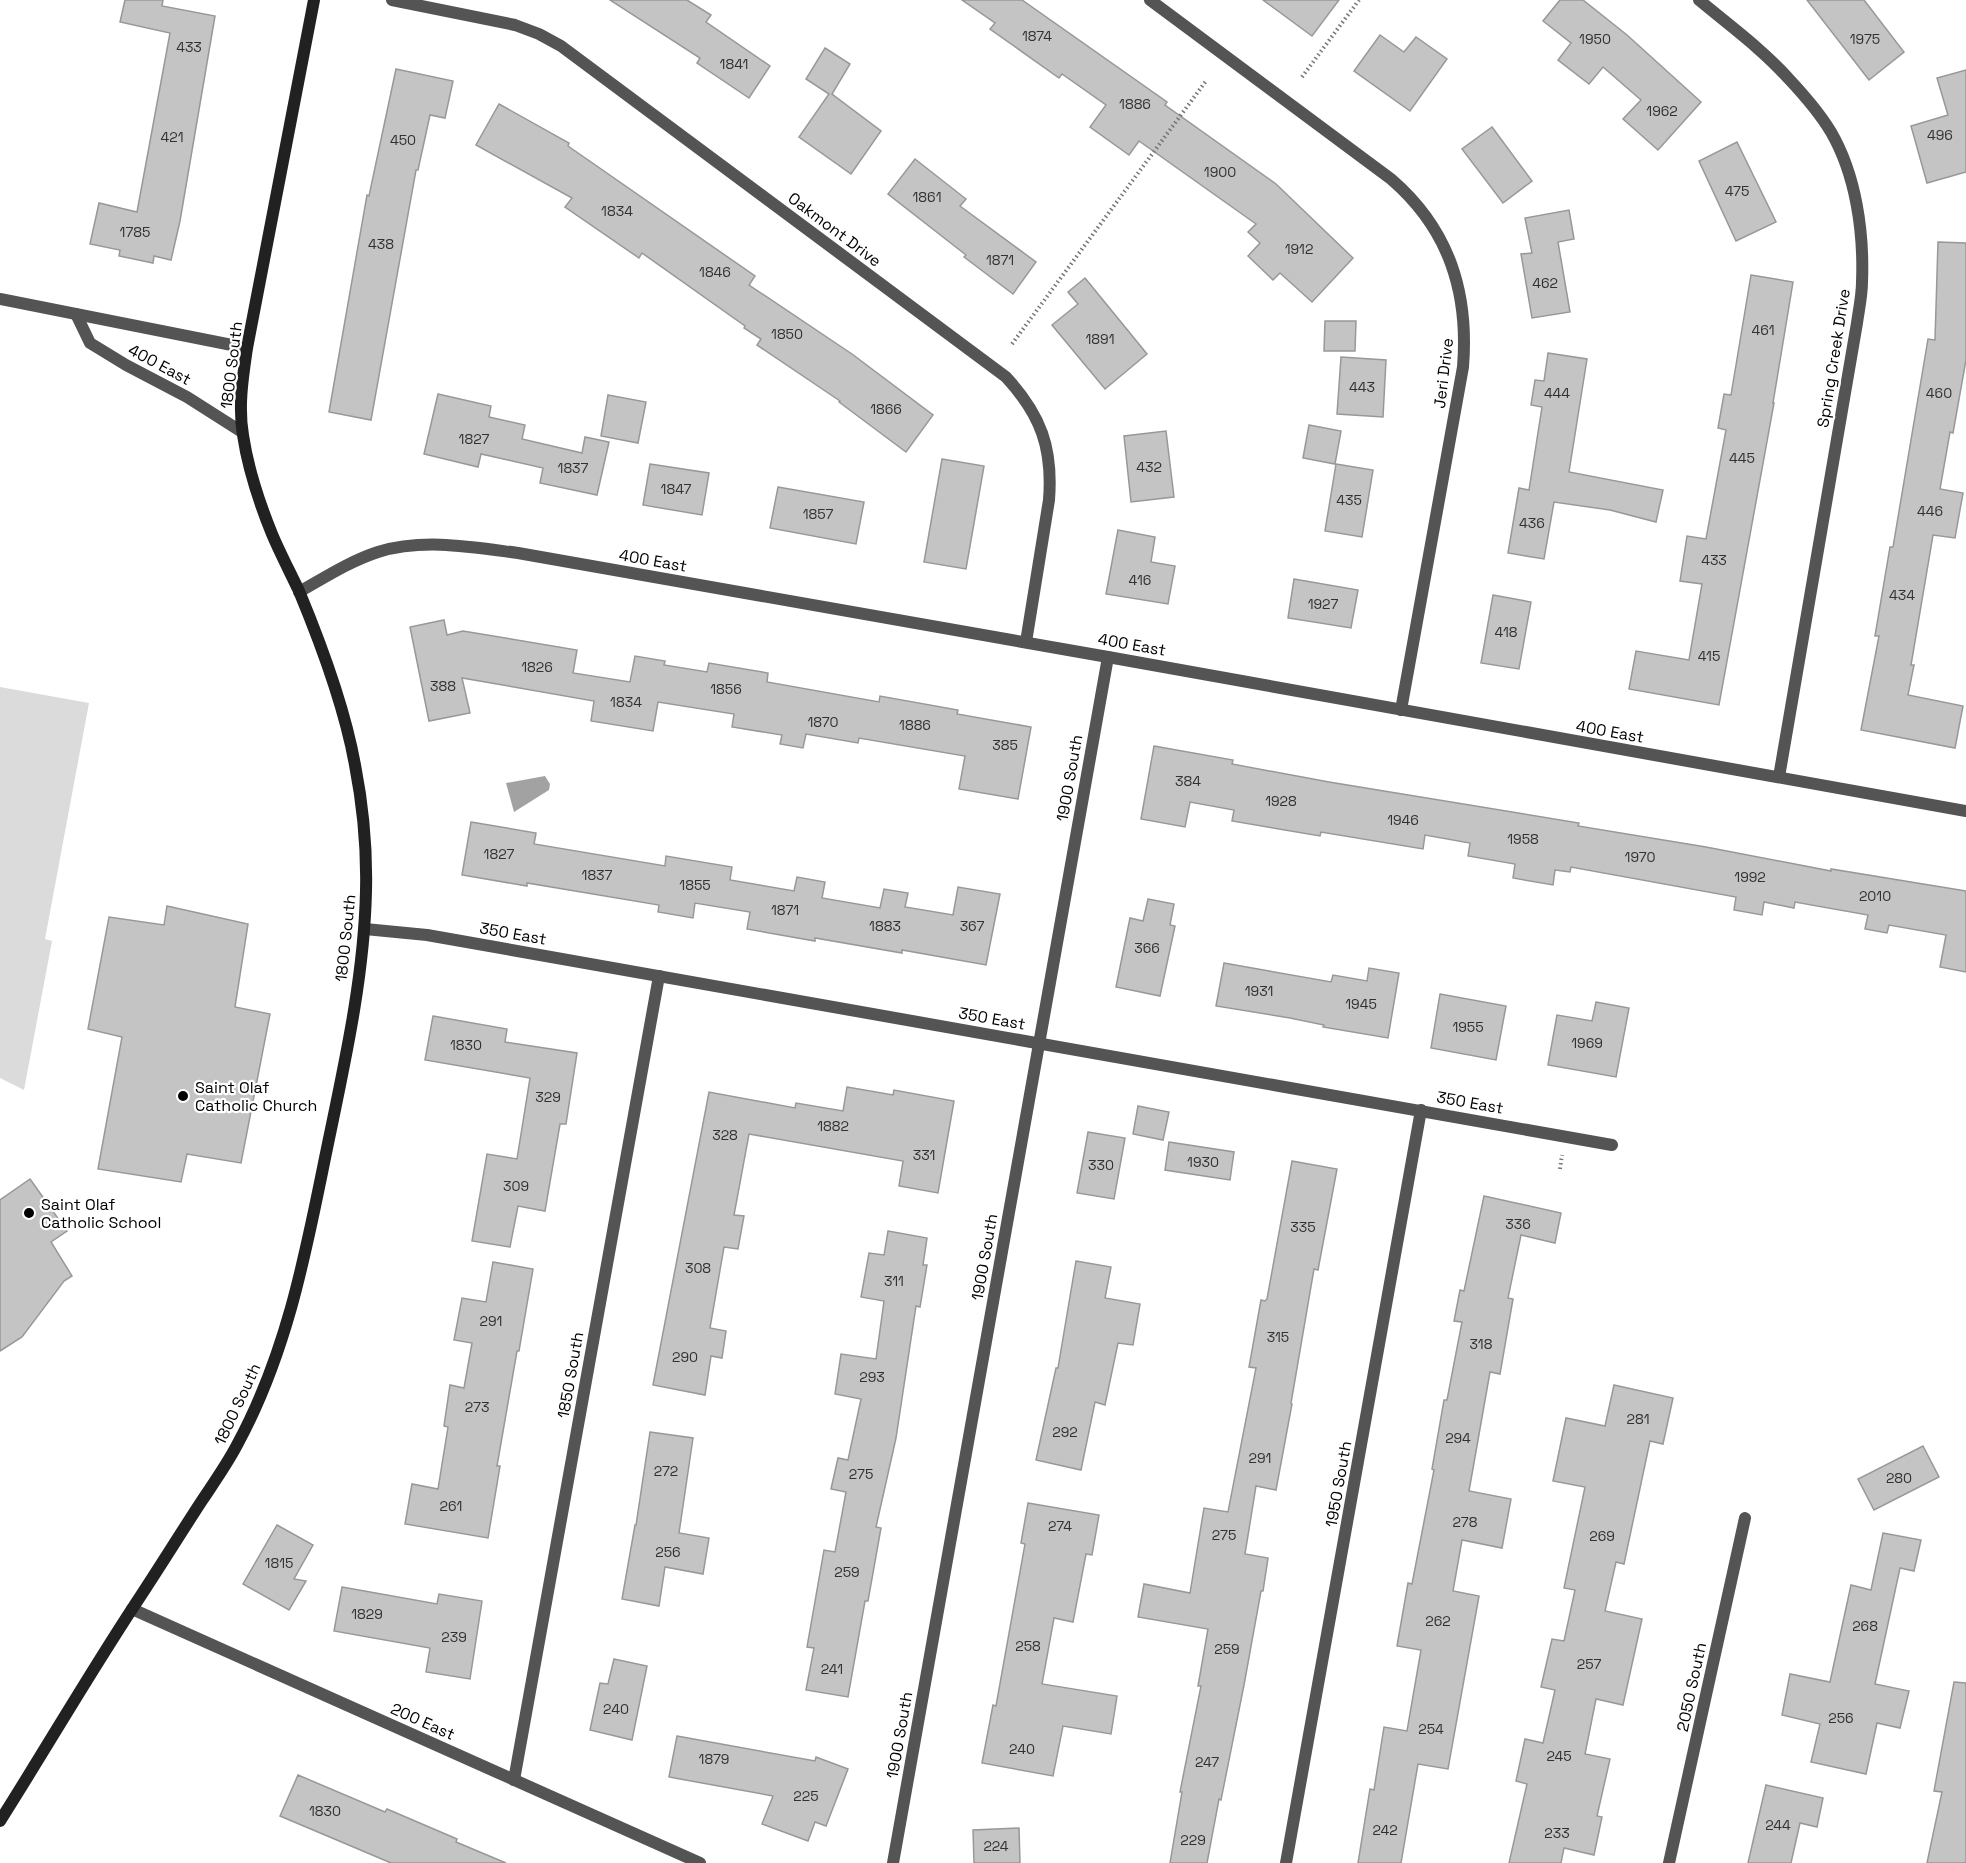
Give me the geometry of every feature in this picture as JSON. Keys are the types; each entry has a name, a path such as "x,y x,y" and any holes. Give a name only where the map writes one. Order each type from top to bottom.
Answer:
{"main road":[{"name":"1800 South","path":"0,1821 237,1446 270,1374 283,1338 303,1264 345,1059 364,929 367,888 360,789 351,740 299,592 259,500 242,432 241,392 247,348 314,0"}],"street":[{"name":"Oakmont Drive","path":"392,0 515,25 561,46 1005,377 1021,393 1043,433 1049,455 1051,478 1050,500 1026,642"},
{"name":"Jeri Drive","path":"1150,0 1408,194 1435,230 1457,278 1466,338 1463,367 1401,710"},
{"name":"Spring Creek Drive","path":"1699,0 1787,76 1811,104 1831,133 1845,166 1856,204 1862,243 1862,283 1857,322 1779,777"},
{"name":"400 East","path":"0,299 247,348"},
{"name":"400 East","path":"76,314 90,343 187,397 242,432"},
{"name":"400 East","path":"299,592 346,566 378,552 412,545 447,545 529,555 1026,642 1966,812"},
{"name":"1900 South","path":"893,1863 1108,657"},
{"name":"350 East","path":"364,929 427,935 1612,1144"},
{"name":"1850 South","path":"514,1780 658,976"},
{"name":"1950 South","path":"1286,1863 1421,1110"},
{"name":"2050 South","path":"1669,1863 1745,1518"},
{"name":"200 East","path":"132,1609 700,1863"}],"path":[{"path":"1302,77 1359,0"},
{"path":"1012,344 1206,81"}],"shaded area":[{"path":"0,687 89,703 45,939 52,941 24,1090 0,1078"},
{"path":"545,776 550,784 549,790 514,812 506,783"}],"building":[{"path":"125,0 163,0 162,6 215,16 180,221 171,260 154,256 153,263 119,256 120,250 90,244 99,203 137,212 170,33 120,22"},
{"path":"610,0 687,0 711,15 706,22 770,66 749,98 697,63 700,58"},
{"path":"962,0 1022,0 1167,102 1165,105 1276,184 1353,258 1312,302 1280,273 1273,280 1248,256 1260,243 1248,232 1256,224 1139,141 1129,155 1090,127 1106,105 1062,74 1059,78 990,29 995,23"},
{"path":"1263,0 1339,0 1312,36"},
{"path":"1560,0 1583,0 1627,35 1701,102 1658,150 1623,119 1641,100 1603,67 1589,84 1558,60 1571,43 1543,21"},
{"path":"1807,0 1864,0 1904,52 1869,80"},
{"path":"1380,35 1404,52 1416,37 1447,59 1410,111 1354,71"},
{"path":"825,48 850,64 832,94 881,131 851,174 799,137 829,94 806,79"},
{"path":"396,69 453,81 445,118 430,115 418,170 416,170 371,420 329,412 367,195 369,196"},
{"path":"1966,70 1966,172 1927,183 1911,126 1948,115 1937,78"},
{"path":"499,104 569,143 568,146 755,276 749,285 852,354 933,415 906,452 840,401 757,345 761,339 744,328 745,326 642,253 639,258 565,207 572,198 476,145"},
{"path":"1492,127 1532,181 1503,203 1462,149"},
{"path":"1737,142 1776,222 1736,241 1699,161"},
{"path":"915,159 966,199 960,206 1036,262 1013,294 888,194"},
{"path":"1569,210 1574,239 1558,242 1570,312 1532,318 1521,254 1532,253 1525,218"},
{"path":"1938,242 1966,243 1966,360 1940,489 1963,493 1955,538 1933,535 1908,695 1963,706 1955,748 1861,730 1879,636 1875,636 1890,547 1893,547 1928,339 1935,340"},
{"path":"1751,275 1793,282 1774,403 1719,705 1629,689 1636,651 1689,660 1702,584 1680,581 1687,536 1706,539 1726,430 1718,428 1724,394 1731,395"},
{"path":"1085,278 1147,354 1105,389 1052,325 1078,304 1068,292"},
{"path":"1325,321 1356,321 1355,351 1324,351"},
{"path":"1548,353 1587,359 1569,472 1663,490 1656,522 1610,510 1554,502 1544,559 1508,553 1519,488 1529,490 1542,407 1531,405 1535,380 1544,381"},
{"path":"1341,357 1386,360 1383,417 1337,414"},
{"path":"438,394 491,406 489,417 525,425 522,439 582,453 585,437 609,442 597,495 540,483 543,468 481,454 478,467 424,454"},
{"path":"608,395 646,402 638,443 601,436"},
{"path":"1309,425 1341,431 1335,464 1303,458"},
{"path":"1166,431 1174,497 1131,502 1124,436"},
{"path":"942,459 984,466 966,569 924,562"},
{"path":"650,464 709,473 702,515 643,505"},
{"path":"1336,464 1373,470 1362,537 1325,531"},
{"path":"778,487 864,502 856,544 770,528"},
{"path":"1118,530 1155,537 1151,562 1175,566 1168,604 1106,594"},
{"path":"1294,579 1358,590 1351,628 1288,618"},
{"path":"1493,595 1531,602 1519,669 1481,663"},
{"path":"444,620 447,635 463,631 577,650 573,673 630,682 635,656 665,661 664,665 707,672 709,663 768,673 767,682 879,702 880,696 958,710 957,714 1031,727 1018,799 959,789 965,756 859,738 858,743 806,734 803,748 780,744 782,735 732,727 734,714 658,702 653,731 591,721 594,701 462,678 470,713 429,721 410,627"},
{"path":"1154,746 1233,760 1232,764 1329,782 1579,823 1578,826 1831,871 1831,869 1966,891 1966,972 1940,967 1946,935 1889,925 1887,933 1865,929 1868,915 1795,902 1794,908 1764,902 1762,915 1734,910 1736,897 1571,867 1570,872 1555,870 1553,885 1513,878 1515,864 1468,856 1470,843 1425,835 1423,849 1321,832 1320,836 1232,821 1234,810 1190,802 1185,827 1141,819"},
{"path":"471,822 536,833 534,844 665,866 666,856 732,867 730,880 794,891 797,877 825,882 822,898 880,908 884,889 908,893 905,907 953,915 958,887 1000,894 986,965 902,950 902,953 747,929 750,912 695,903 693,918 658,912 659,905 527,883 527,886 462,875"},
{"path":"1148,899 1174,904 1170,925 1175,926 1160,996 1116,987 1130,918 1143,921"},
{"name":"Saint Olaf Catholic Church","path":"167,906 248,924 235,1007 270,1014 241,1163 187,1154 181,1182 98,1169 122,1037 88,1029 109,917 164,925"},
{"path":"1224,963 1331,982 1333,975 1367,981 1369,968 1399,973 1388,1038 1216,1006"},
{"path":"1440,994 1506,1006 1496,1060 1431,1048"},
{"path":"1596,1002 1629,1008 1616,1077 1548,1065 1557,1015 1592,1021"},
{"path":"433,1016 507,1029 505,1042 577,1053 566,1124 560,1124 545,1211 518,1206 510,1247 472,1241 487,1154 517,1159 530,1078 425,1060"},
{"path":"847,1087 893,1095 894,1090 954,1101 938,1193 899,1186 903,1161 749,1134 734,1215 744,1216 738,1249 724,1247 710,1328 726,1331 722,1358 711,1356 705,1395 653,1385 709,1092 795,1108 796,1103 843,1111"},
{"path":"1138,1106 1169,1112 1163,1140 1133,1134"},
{"path":"1088,1132 1125,1138 1114,1199 1077,1193"},
{"path":"1169,1142 1234,1152 1230,1180 1165,1170"},
{"path":"1292,1161 1337,1169 1318,1270 1314,1269 1276,1490 1256,1486 1245,1554 1268,1558 1207,1863 1170,1863 1182,1792 1180,1792 1201,1686 1198,1686 1208,1629 1138,1617 1144,1584 1190,1593 1204,1508 1228,1512 1256,1368 1249,1367 1261,1300 1267,1299"},
{"path":"30,1179 67,1231 51,1242 72,1276 64,1281 22,1337 0,1351 0,1200"},
{"path":"1484,1196 1561,1213 1555,1243 1521,1235 1508,1298 1513,1299 1500,1374 1490,1372 1469,1491 1511,1499 1502,1548 1462,1540 1453,1591 1479,1596 1448,1769 1418,1764 1401,1863 1358,1863 1370,1789 1374,1790 1384,1727 1407,1731 1421,1650 1397,1646 1408,1583 1412,1584 1434,1470 1432,1469 1444,1400 1447,1400 1462,1322 1454,1321 1460,1290 1464,1291"},
{"path":"888,1231 927,1238 923,1265 927,1265 920,1307 916,1306 896,1438 876,1527 881,1528 848,1697 806,1690 814,1648 807,1647 824,1550 835,1552 846,1492 831,1489 838,1458 848,1460 861,1399 835,1394 841,1354 876,1359 884,1301 861,1297 869,1253 884,1255"},
{"path":"1076,1261 1111,1267 1105,1298 1140,1304 1133,1345 1118,1343 1105,1405 1095,1402 1081,1470 1036,1460 1056,1368 1058,1368"},
{"path":"493,1262 533,1269 497,1466 500,1466 488,1538 405,1524 412,1484 438,1489 448,1427 444,1426 450,1385 464,1388 472,1343 454,1340 462,1298 486,1302"},
{"path":"1614,1385 1673,1398 1663,1444 1650,1441 1624,1564 1616,1562 1605,1611 1642,1619 1623,1705 1596,1699 1585,1754 1610,1759 1597,1816 1602,1817 1594,1855 1564,1848 1561,1863 1509,1863 1527,1784 1516,1781 1525,1739 1543,1743 1555,1690 1541,1687 1552,1639 1564,1641 1575,1590 1564,1588 1585,1487 1553,1481 1566,1418 1605,1426"},
{"path":"650,1432 693,1438 679,1533 709,1538 703,1574 665,1567 659,1606 622,1599"},
{"path":"1923,1446 1939,1477 1874,1510 1858,1479"},
{"path":"1028,1503 1099,1515 1092,1555 1086,1554 1073,1622 1054,1618 1042,1684 1117,1696 1111,1734 1063,1726 1053,1776 982,1763 993,1705 996,1706 1025,1544 1021,1543"},
{"path":"277,1525 313,1545 294,1579 306,1581 289,1610 243,1584"},
{"path":"1883,1533 1921,1540 1914,1571 1900,1568 1875,1684 1909,1691 1900,1728 1877,1723 1866,1774 1811,1762 1820,1724 1782,1715 1790,1674 1830,1682 1851,1585 1871,1590"},
{"path":"342,1587 437,1604 439,1594 482,1601 470,1679 426,1672 430,1648 334,1631"},
{"path":"614,1659 647,1666 632,1740 590,1730 600,1683 608,1684"},
{"path":"1954,1682 1966,1683 1966,1863 1927,1863 1942,1792 1934,1791"},
{"path":"677,1736 815,1761 816,1757 848,1769 826,1826 815,1822 808,1841 762,1824 773,1796 669,1777"},
{"path":"298,1775 385,1812 387,1809 506,1863 391,1863 280,1816"},
{"path":"1766,1785 1823,1798 1817,1827 1800,1823 1791,1863 1748,1863"},
{"path":"1019,1828 1020,1863 974,1863 973,1830"}],"place":[{"name":"Saint Olaf Catholic Church","path":"183,1096"},
{"name":"Saint Olaf Catholic School","path":"29,1213"}]}
